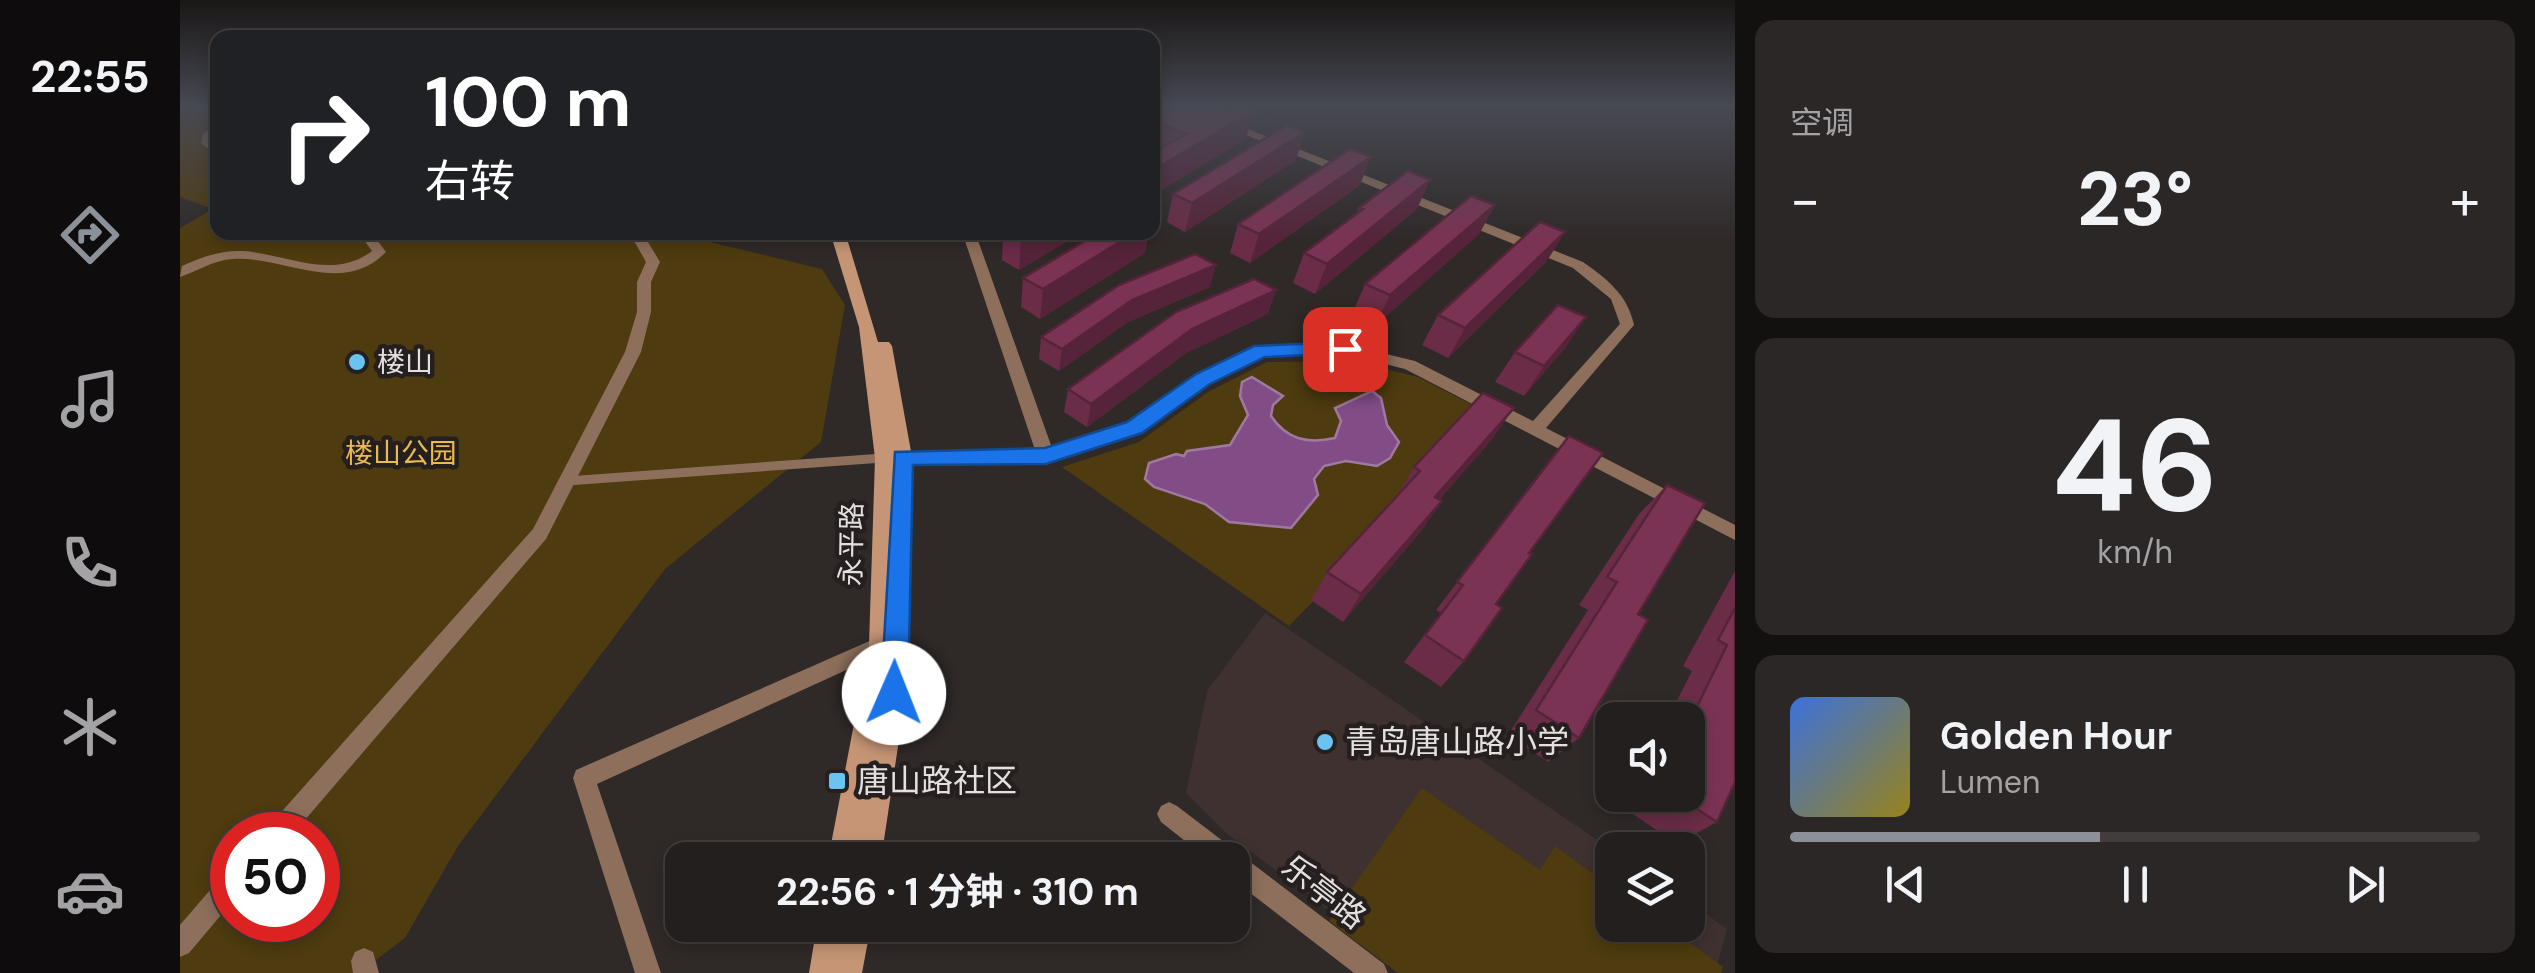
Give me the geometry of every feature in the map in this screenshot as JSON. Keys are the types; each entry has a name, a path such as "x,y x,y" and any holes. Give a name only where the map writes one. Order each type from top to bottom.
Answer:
{"main road":[{"name":"永平路","path":"840,240 867,327 894,458 881,644 845,842"},
{"name":"永平路","path":"852,240 879,325 894,458 894,693 870,842"},
{"path":"824,973 829,942"},
{"path":"848,973 853,942"}],"street":[{"path":"1295,150 1578,264 1605,283 1625,307 1627,325 1536,428"},
{"path":"180,273 215,258 242,254 340,269 360,265 379,252 370,240"},
{"path":"296,812 540,534 637,339 644,312 644,282 653,262 641,240"},
{"path":"971,240 1046,456"},
{"path":"894,458 1046,456 1134,428 1203,379 1261,350 1345,349 1410,364 1735,533"},
{"path":"648,973 584,778 881,644"},
{"name":"乐亭路","path":"1168,814 1204,842"},
{"name":"乐亭路","path":"1250,877 1376,973"},
{"path":"180,944 210,909"}],"lane":[{"path":"567,482 894,458"}],"shaded area":[{"path":"1252,377 1283,396 1273,405 1271,416 1291,435 1307,440 1335,438 1341,421 1335,408 1372,391 1381,398 1387,425 1399,442 1390,458 1377,466 1346,461 1324,466 1314,479 1318,495 1291,528 1229,522 1205,504 1154,487 1145,479 1149,463 1176,454 1184,456 1187,451 1230,445 1248,415 1240,396 1242,382"},
{"name":"青岛唐山路小学","path":"1265,613 1595,838 1595,942 1705,942 1705,913 1727,929 1715,973 1411,973 1250,851 1250,842 1238,842 1226,833 1186,793 1207,691"}],"green space":[{"name":"楼山公园","path":"180,150 210,150 210,208 180,197"},
{"name":"楼山公园","path":"210,211 210,240 701,240 822,269 845,305 821,442 665,569 458,846 405,938 359,973 180,973 180,228"},
{"path":"1352,361 1418,377 1494,416 1289,626 1062,467 1139,442 1208,392 1267,362"},
{"path":"1422,788 1540,870 1555,846 1595,875 1595,942 1688,942 1723,967 1721,973 1398,973 1329,921"}],"building":[{"path":"1160,150 1187,150 1160,166"},
{"path":"1245,150 1276,150 1192,203 1173,194"},
{"path":"1348,150 1371,157 1259,234 1238,224"},
{"path":"1408,171 1430,180 1327,264 1304,253 1363,209 1359,208"},
{"path":"1471,196 1495,205 1390,295 1365,284"},
{"path":"1540,222 1565,232 1465,328 1438,315"},
{"path":"1087,240 1123,240 1043,289 1023,278"},
{"path":"1195,254 1216,265 1132,300 1062,349 1041,337 1119,285"},
{"path":"1254,279 1276,290 1192,329 1091,404 1068,389 1176,312"},
{"path":"1558,305 1586,317 1544,366 1515,352"},
{"path":"1483,393 1514,408 1435,497 1442,501 1361,594 1327,572 1420,471 1414,467"},
{"path":"1569,436 1603,453 1529,553 1532,554 1496,604 1502,608 1464,661 1425,635 1463,585 1457,582"},
{"path":"1667,485 1705,503 1638,614 1648,620 1600,702 1595,702 1595,711 1579,738 1536,710 1617,582 1607,577"},
{"path":"1735,608 1735,782 1717,822 1701,812 1705,812 1705,702 1699,702 1727,645 1718,640"}],"place":[{"name":"楼山","path":"357,362"},
{"name":"青岛唐山路小学","path":"1325,742"},
{"name":"唐山路社区","path":"837,781"}],"route":[{"path":"894,693 902,457 1046,456 1134,428 1203,379 1261,350 1345,349"}]}
